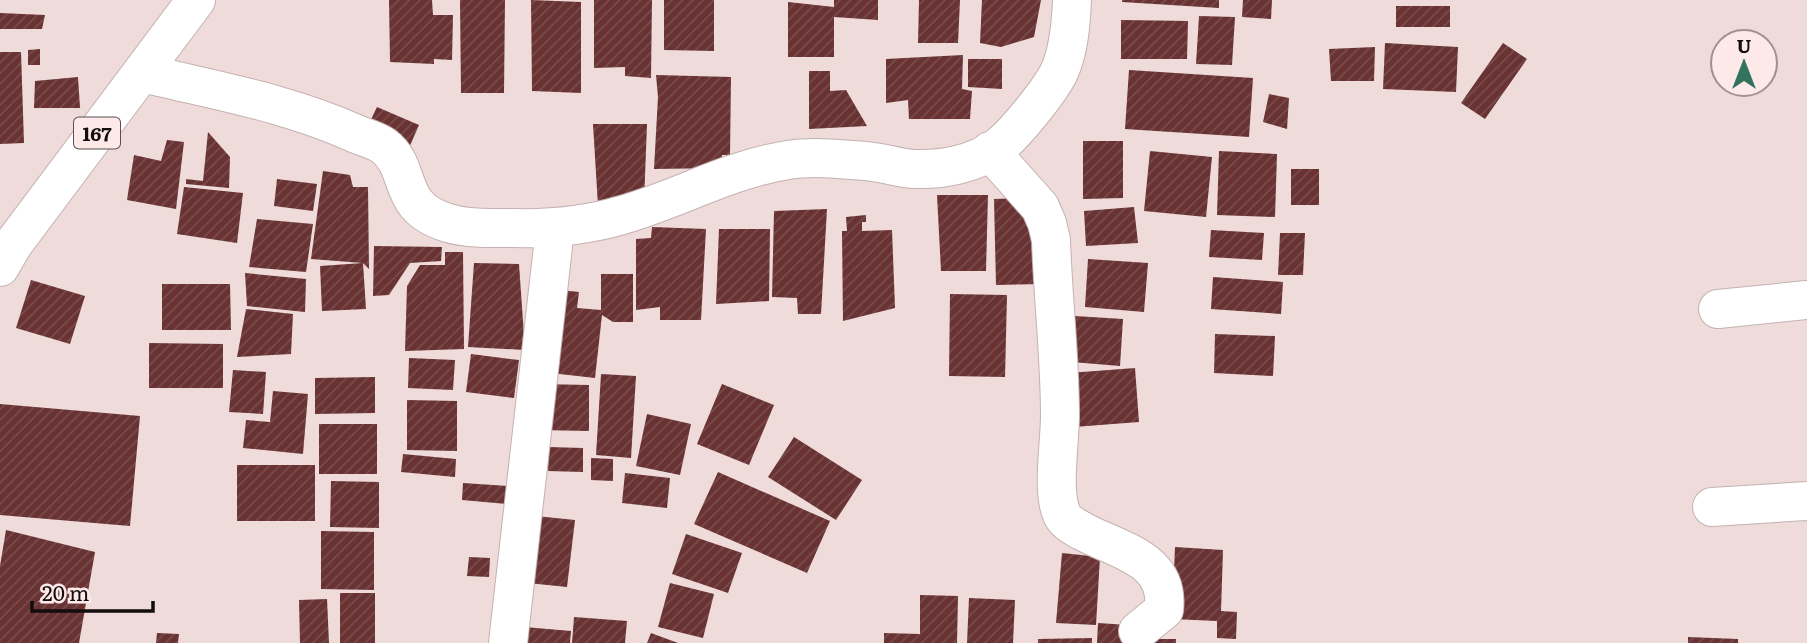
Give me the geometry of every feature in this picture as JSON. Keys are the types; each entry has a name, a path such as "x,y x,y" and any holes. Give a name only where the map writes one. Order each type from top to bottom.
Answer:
{"street":[{"name":"167","path":"4,250 143,73 196,0"},
{"path":"143,73 292,110 384,146 397,161 409,197 425,213 448,223 489,228 555,229 623,215 732,173 792,159 866,161 913,169 971,161 997,147 1036,105 1060,71 1070,30 1072,0"},
{"path":"990,151 1040,207 1051,240 1060,414 1060,511 1066,520 1078,529 1142,560 1157,573 1166,598 1164,610 1138,631"},
{"path":"508,643 555,229"},
{"path":"1718,309 1807,300"},
{"path":"1713,507 1807,501"}],"building":[{"path":"389,0 432,0 433,15 453,15 452,60 434,59 434,64 390,62"},
{"path":"460,0 505,0 504,93 461,93"},
{"path":"531,0 581,2 581,93 532,91"},
{"path":"594,0 652,0 651,78 625,76 625,67 594,68"},
{"path":"664,0 714,0 714,51 664,50"},
{"path":"834,0 878,0 878,20 834,17 834,57 788,57 788,2 834,7"},
{"path":"919,0 960,0 958,43 918,43"},
{"path":"982,0 1041,0 1034,37 1001,47 980,43"},
{"path":"1219,0 1219,8 1122,2"},
{"path":"1243,0 1272,0 1271,19 1242,17"},
{"path":"1396,6 1450,6 1450,27 1396,27"},
{"path":"0,13 45,15 42,29 0,29"},
{"path":"1199,16 1235,17 1232,65 1196,64"},
{"path":"1121,20 1188,21 1187,59 1121,59"},
{"path":"1385,43 1458,47 1456,92 1383,89"},
{"path":"1503,43 1527,59 1485,119 1461,103"},
{"path":"1375,47 1374,81 1331,81 1329,49"},
{"path":"40,49 40,65 28,65 28,50"},
{"path":"0,52 21,52 24,143 0,144"},
{"path":"963,55 962,89 972,91 970,119 909,119 908,100 886,103 886,59"},
{"path":"968,59 1002,59 1002,89 968,87"},
{"path":"1129,70 1253,78 1249,137 1125,129"},
{"path":"809,71 830,71 830,91 846,90 867,126 809,129"},
{"path":"656,75 731,77 730,155 722,155 720,168 654,169 658,97"},
{"path":"78,77 80,108 34,108 35,81"},
{"path":"1269,94 1289,98 1287,129 1263,122"},
{"path":"377,107 419,125 405,157 365,132"},
{"path":"593,124 647,124 644,203 598,206"},
{"path":"208,132 230,157 229,188 186,184 186,179 203,181"},
{"path":"167,140 184,142 176,209 127,200 134,155 161,161"},
{"path":"1083,141 1123,141 1123,198 1083,199"},
{"path":"1150,151 1212,157 1206,217 1144,211"},
{"path":"1219,151 1277,154 1275,217 1217,215"},
{"path":"1291,169 1319,169 1319,205 1291,205"},
{"path":"323,171 350,175 353,187 368,187 369,269 363,263 311,259"},
{"path":"277,179 317,184 313,211 274,206"},
{"path":"184,187 243,193 237,243 177,234"},
{"path":"937,195 988,195 986,271 941,271"},
{"path":"1024,198 1045,284 996,285 994,199"},
{"path":"1134,207 1138,243 1086,246 1084,211"},
{"path":"827,209 821,314 798,314 797,298 772,297 774,211"},
{"path":"866,215 866,222 862,222 862,231 892,230 895,308 843,321 842,231 847,231 846,217"},
{"path":"257,219 313,224 306,272 249,267"},
{"path":"652,227 706,229 701,320 660,320 660,307 636,310 636,239 651,238"},
{"path":"719,229 770,229 769,301 716,304"},
{"path":"1211,230 1264,233 1262,260 1209,257"},
{"path":"1280,233 1305,233 1303,275 1278,275"},
{"path":"374,246 442,247 441,261 410,263 389,295 373,296"},
{"path":"445,252 463,252 464,349 405,351 407,286 420,265 445,265"},
{"path":"1088,259 1148,263 1144,312 1085,307"},
{"path":"363,263 366,309 322,311 320,266"},
{"path":"474,263 519,264 525,350 468,347"},
{"path":"245,273 306,279 305,312 247,306"},
{"path":"601,274 633,274 633,322 613,322 602,315 595,378 542,372 551,289 579,292 577,308 601,310"},
{"path":"1213,277 1283,282 1281,314 1211,309"},
{"path":"31,280 85,296 70,344 16,328"},
{"path":"162,284 230,284 231,330 162,330"},
{"path":"950,294 1007,295 1005,377 949,376"},
{"path":"246,309 293,314 291,354 237,357"},
{"path":"1075,316 1123,319 1120,366 1072,362"},
{"path":"1215,334 1275,336 1273,376 1214,373"},
{"path":"149,343 223,344 223,388 149,388"},
{"path":"471,354 519,360 514,398 466,392"},
{"path":"409,358 455,360 453,390 408,388"},
{"path":"1135,368 1139,422 1074,427 1069,373"},
{"path":"233,370 266,372 263,414 229,412"},
{"path":"601,374 636,376 631,458 596,455"},
{"path":"375,377 375,413 315,414 315,378"},
{"path":"540,384 589,385 589,431 540,430"},
{"path":"722,384 774,405 749,465 697,444"},
{"path":"273,391 308,394 303,454 243,448 246,420 270,422"},
{"path":"407,400 457,401 457,451 407,450"},
{"path":"0,404 140,416 130,526 0,515"},
{"path":"647,414 691,424 680,475 636,466"},
{"path":"319,424 377,424 377,474 319,474"},
{"path":"794,437 862,480 836,520 768,477"},
{"path":"549,447 583,448 583,472 548,471"},
{"path":"403,454 456,459 455,477 401,472"},
{"path":"591,458 613,459 613,481 591,480"},
{"path":"237,465 315,465 315,521 237,521"},
{"path":"718,472 830,521 807,573 694,524"},
{"path":"625,473 670,478 667,508 622,503"},
{"path":"331,481 379,482 379,528 330,527"},
{"path":"463,483 508,486 507,504 462,500"},
{"path":"536,516 575,520 567,587 528,583"},
{"path":"6,530 95,552 79,643 0,643 0,566"},
{"path":"321,531 374,532 374,590 321,589"},
{"path":"686,534 742,553 728,593 672,574"},
{"path":"1175,547 1223,550 1221,611 1237,612 1236,639 1217,638 1217,621 1172,619"},
{"path":"1062,553 1100,557 1096,625 1056,623"},
{"path":"469,557 490,558 489,577 467,576"},
{"path":"670,583 714,594 703,638 658,627"},
{"path":"340,593 375,593 375,643 340,643"},
{"path":"920,595 958,596 957,643 884,643 884,633 920,634"},
{"path":"969,598 1015,600 1013,643 967,643"},
{"path":"327,599 329,643 300,643 299,600"},
{"path":"574,617 627,621 625,643 572,643"},
{"path":"1098,623 1128,625 1127,643 1097,643"},
{"path":"513,626 571,631 570,643 511,643"},
{"path":"157,633 179,634 178,643 156,643"},
{"path":"651,633 678,643 647,643"},
{"path":"1688,637 1738,639 1738,643 1688,643"},
{"path":"1092,638 1092,643 1038,643 1038,639"},
{"path":"1132,639 1176,639 1176,643 1131,643"}]}
